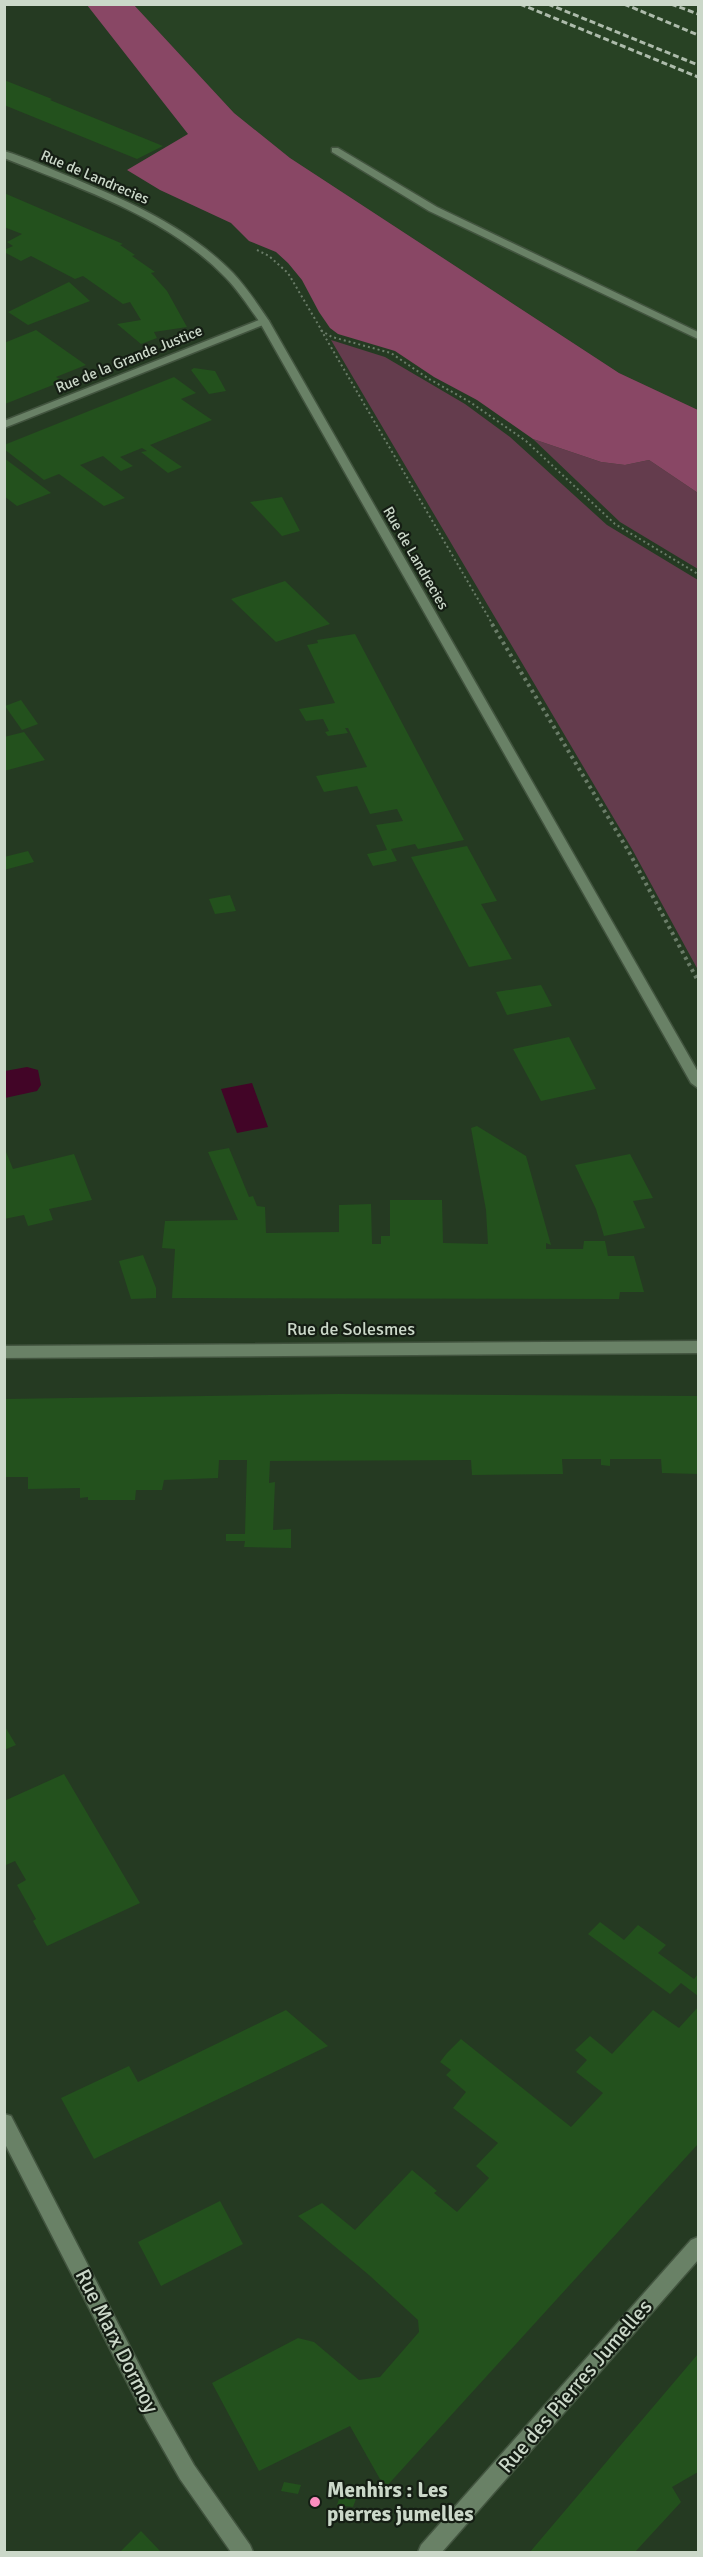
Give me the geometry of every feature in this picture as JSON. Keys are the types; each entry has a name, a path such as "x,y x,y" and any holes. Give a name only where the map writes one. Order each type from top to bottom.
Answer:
{"main road":[{"path":"335,150 433,209 699,336"},
{"name":"Rue de Landrecies","path":"4,154 99,194 174,230 226,271 264,321 699,1083"},
{"name":"Rue de la Grande Justice","path":"4,425 264,321"},
{"name":"Rue de Solesmes","path":"4,1352 699,1347"},
{"name":"Rue Marx Dormoy","path":"4,2122 154,2414 188,2472 243,2553"},
{"name":"Rue des Pierres Jumelles","path":"428,2553 699,2246"}],"path":[{"path":"250,247 267,254 281,265 321,330 492,624 629,852 699,981"},
{"path":"321,330 332,337 391,353 429,379 470,402 526,441 615,524 699,574"}],"shaded area":[{"path":"87,5 134,5 234,113 290,158 619,373 698,410 698,493 649,460 625,465 601,462 533,439 477,400 434,377 395,351 338,334 330,328 319,312 302,280 276,252 249,241 231,223 160,190 127,170 188,134"},
{"path":"134,5 698,5 698,410 619,373 290,158 234,113"},
{"path":"331,340 385,357 465,404 510,437 607,525 698,580 698,970 632,849"},
{"path":"533,439 601,462 625,465 649,460 698,493 698,569 620,522"},
{"path":"27,1067 38,1070 41,1085 37,1091 5,1098 5,1071"},
{"path":"252,1083 268,1127 237,1133 221,1089"}],"building":[{"path":"4,80 163,146 137,159 4,105"},
{"path":"4,193 123,244 120,245 155,272 151,273 167,291 187,327 154,332 157,338 141,344 117,324 141,320 130,302 123,304 83,276 75,279 31,256 21,261 4,252 13,246 7,242 22,234 4,227"},
{"path":"69,282 90,301 28,325 8,312"},
{"path":"36,330 86,365 56,377 63,381 5,404 4,343"},
{"path":"194,368 215,371 226,391 209,394 191,370"},
{"path":"174,377 196,393 181,399 212,420 150,445 182,467 168,473 141,452 147,451 142,448 120,457 133,466 121,471 103,456 80,465 125,498 104,506 59,474 44,480 4,449 4,445"},
{"path":"4,458 51,493 17,506 4,496"},
{"path":"282,497 300,531 282,536 250,502"},
{"path":"285,581 330,624 276,642 231,599"},
{"path":"355,634 464,840 418,849 415,844 391,849 397,861 373,866 367,854 387,850 376,825 403,821 397,809 370,814 357,786 324,792 316,776 367,767 348,728 345,728 348,733 328,736 325,732 329,731 323,719 306,721 299,709 335,703 307,645 318,643 317,640"},
{"path":"21,700 38,724 22,730 5,706"},
{"path":"24,732 45,760 4,771 4,737"},
{"path":"467,846 497,901 481,904 512,959 469,967 411,857"},
{"path":"28,851 34,862 4,870 4,857"},
{"path":"230,895 236,911 215,914 209,899"},
{"path":"541,985 552,1006 507,1015 496,992"},
{"path":"569,1037 596,1089 541,1101 513,1049"},
{"path":"477,1126 526,1156 551,1245 546,1243 546,1249 583,1249 584,1241 605,1241 608,1256 634,1256 644,1292 620,1292 619,1299 172,1298 175,1249 162,1248 165,1221 238,1220 208,1152 229,1148 249,1197 253,1196 257,1206 265,1207 266,1233 339,1232 339,1205 371,1204 372,1244 381,1244 381,1236 390,1236 390,1200 442,1200 443,1243 488,1244 486,1210 471,1128"},
{"path":"4,1147 13,1169 74,1154 92,1200 49,1209 53,1220 28,1226 24,1215 4,1219"},
{"path":"630,1154 653,1198 633,1201 645,1228 604,1236 596,1209 575,1165"},
{"path":"143,1255 156,1288 156,1298 131,1299 119,1261"},
{"path":"338,1394 698,1396 698,1474 662,1473 661,1459 610,1459 610,1466 601,1465 601,1459 562,1459 563,1474 472,1475 471,1460 270,1461 269,1483 275,1482 273,1530 291,1529 291,1548 244,1547 245,1541 226,1541 226,1534 245,1534 247,1460 219,1460 218,1478 164,1480 162,1490 136,1490 135,1500 88,1500 88,1497 80,1498 80,1488 28,1489 28,1477 4,1477 4,1399"},
{"path":"4,1725 16,1745 4,1750"},
{"path":"64,1774 140,1903 47,1946 33,1921 36,1919 17,1885 26,1880 15,1861 6,1865 4,1862 4,1801"},
{"path":"600,1922 624,1940 638,1925 666,1945 658,1953 694,1979 698,1974 698,1996 681,1983 670,1994 588,1934"},
{"path":"698,2007 698,2144 385,2488 350,2426 259,2471 212,2383 298,2338 314,2342 359,2380 380,2377 419,2332 418,2320 369,2275 298,2216 322,2203 355,2230 412,2170 437,2191 434,2193 457,2212 489,2178 476,2166 498,2143 453,2108 466,2092 446,2075 451,2070 440,2062 447,2053 461,2039 571,2127 603,2093 576,2072 587,2060 575,2050 590,2036 612,2054 653,2010 679,2028"},
{"path":"286,2010 328,2046 94,2159 61,2098 129,2066 138,2082"},
{"path":"220,2201 243,2244 161,2286 138,2242"},
{"path":"698,2354 698,2472 672,2487 681,2502 635,2552 530,2552"},
{"path":"284,2482 301,2485 298,2494 281,2491"},
{"path":"340,2496 356,2499 353,2507 337,2505"},
{"path":"141,2531 161,2552 120,2552"}],"railway":[{"path":"520,4 698,77"},
{"path":"548,4 698,65"},
{"path":"624,4 698,35"},
{"path":"671,4 698,14"}],"place":[{"name":"Menhirs : Les pierres jumelles","path":"315,2502"}]}
